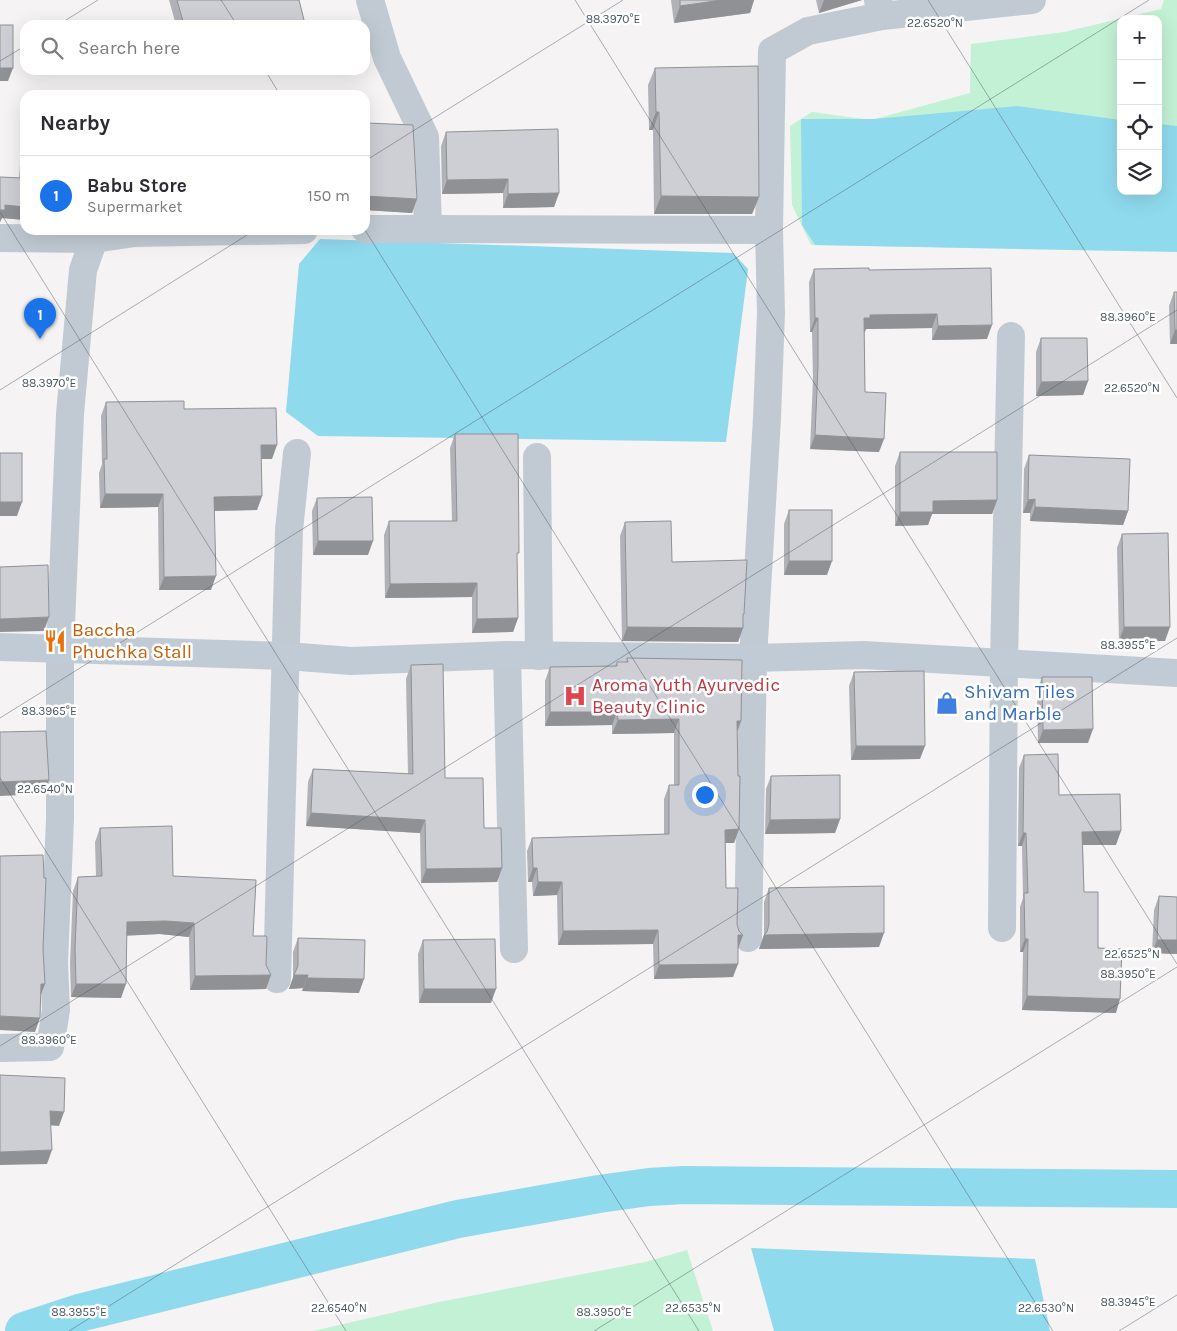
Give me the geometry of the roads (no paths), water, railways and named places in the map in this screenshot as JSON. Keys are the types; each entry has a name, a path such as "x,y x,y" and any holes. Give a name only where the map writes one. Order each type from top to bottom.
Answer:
{"street":[{"path":"370,0 387,58 425,137 428,229"},
{"path":"748,938 753,658 771,313 769,230 772,52 808,31 880,8 1032,0"},
{"path":"370,229 769,230"},
{"path":"0,238 94,238 119,235"},
{"path":"0,1048 50,1047 56,1010 54,963 60,818 60,648 70,414 83,270 94,238"},
{"path":"1002,928 1004,662 1011,336"},
{"path":"276,979 287,656 289,530 297,453"},
{"path":"537,457 539,656"},
{"path":"0,647 287,656 351,661 508,655 753,658 863,655 1177,673"},
{"path":"508,655 514,949"}],"water":[{"path":"1017,106 1117,119 1117,195 1162,195 1162,124 1177,126 1177,252 815,245 802,225 801,119 874,119"},
{"path":"320,239 733,253 748,269 726,442 318,436 286,412 299,264"},
{"path":"751,1248 1035,1259 1050,1331 774,1331"}],"waterway":[{"path":"24,1331 79,1313 458,1219 649,1187 684,1185 1177,1189"}],"place":[{"name":"Babu Store","path":"40,339"},
{"name":"Baccha Phuchka Stall","path":"55,641"},
{"name":"Aroma Yuth Ayurvedic Beauty Clinic","path":"575,696"},
{"name":"Shivam Tiles and Marble","path":"947,703"}]}
